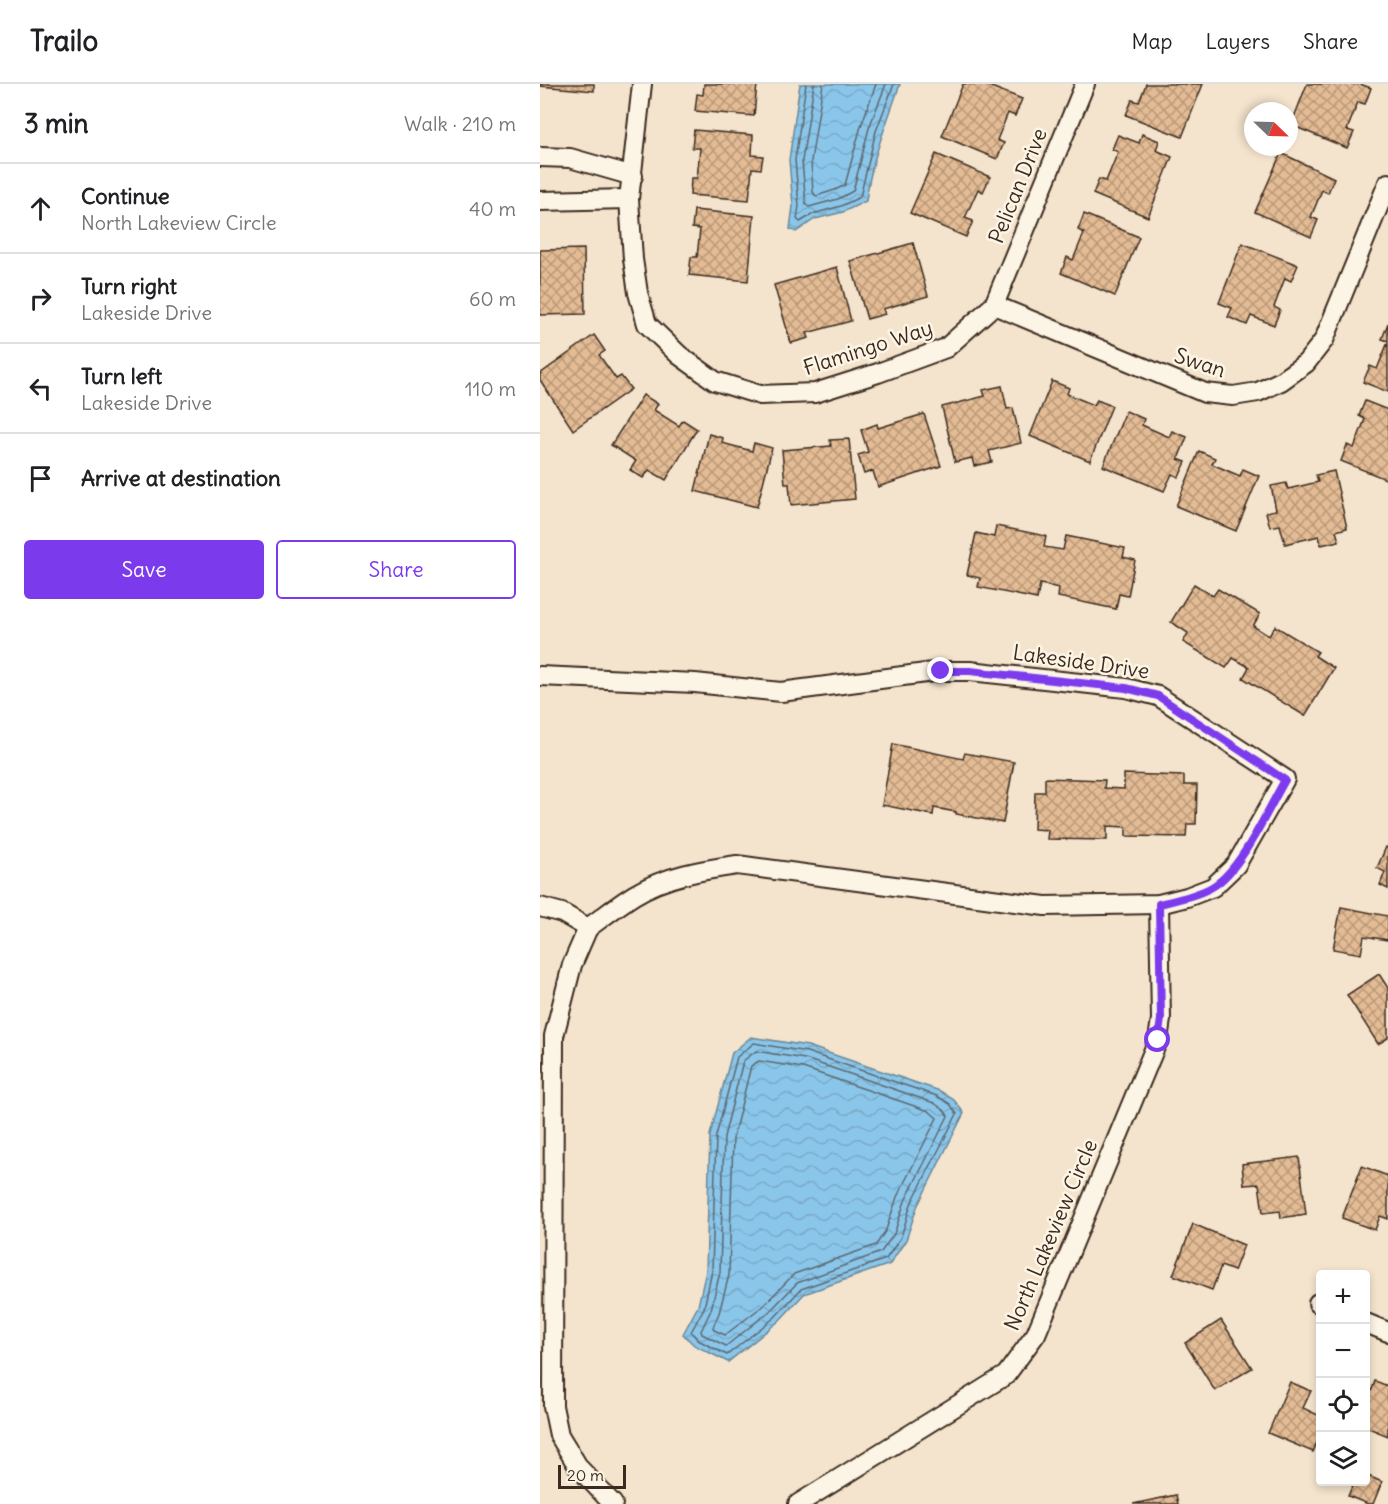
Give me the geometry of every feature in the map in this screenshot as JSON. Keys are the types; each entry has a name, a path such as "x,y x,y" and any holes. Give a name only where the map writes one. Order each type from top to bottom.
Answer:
{"street":[{"name":"Flamingo Way","path":"642,84 629,199 638,292 647,324 679,356 715,381 760,395 815,393 946,348 994,305"},
{"name":"Pelican Drive","path":"994,305 1084,84"},
{"path":"540,158 570,158 633,176"},
{"name":"Swan","path":"994,305 1205,393 1233,396 1258,392 1281,381 1306,363 1324,340 1388,183"},
{"path":"540,201 629,199"},
{"name":"Lakeside Drive","path":"540,676 695,683 781,692 941,671 970,671 1126,688 1158,696 1285,780 1236,865 1213,887 1159,904 1045,906 737,865 701,870 668,880 635,894 588,928"},
{"name":"North Lakeview Circle","path":"798,1504 1006,1375 1036,1335 1158,1040 1161,1019 1159,904"},
{"path":"540,907 562,913 588,928 572,965 554,1036 553,1406 560,1435 579,1468 613,1504"},
{"path":"1368,1324 1388,1332"}],"water":[{"path":"800,84 900,84 876,156 866,201 843,212 815,219 796,232 790,229 793,206 789,160"},
{"path":"751,1037 808,1046 940,1091 954,1100 964,1113 917,1207 906,1240 890,1264 804,1294 779,1321 728,1362 694,1345 683,1334 698,1306 706,1271 710,1135 732,1053"}],"building":[{"path":"540,84 594,84 594,91 540,86"},
{"path":"704,84 757,84 754,116 695,111 697,94 703,95"},
{"path":"963,84 984,84 1022,99 1015,116 1008,113 997,140 1004,143 997,159 942,136"},
{"path":"1146,84 1203,84 1182,137 1126,115 1132,100 1139,102"},
{"path":"1307,84 1360,84 1371,88 1365,104 1358,102 1347,130 1354,132 1347,148 1298,128 1298,107"},
{"path":"694,130 753,135 752,155 763,156 761,169 752,168 749,200 690,195 691,178 697,178 700,148 692,148"},
{"path":"1142,134 1159,141 1156,150 1172,157 1148,217 1093,194 1099,179 1106,181 1118,152 1112,149 1118,135 1139,143"},
{"path":"936,154 990,177 983,192 978,189 965,218 973,221 966,237 910,213"},
{"path":"1280,156 1287,156 1334,178 1328,193 1322,190 1311,217 1318,220 1311,237 1255,212"},
{"path":"694,210 754,216 748,281 689,275 691,257 697,257 700,229 692,228"},
{"path":"1084,214 1139,237 1115,296 1061,273 1067,257 1073,260 1084,233 1078,230"},
{"path":"913,243 928,296 883,309 885,314 867,319 850,261"},
{"path":"1242,243 1298,265 1291,281 1285,278 1274,307 1280,310 1274,325 1251,316 1247,325 1228,317 1232,308 1219,303"},
{"path":"584,249 585,314 540,315 540,250"},
{"path":"837,267 851,321 807,333 809,338 791,343 774,285"},
{"path":"1388,323 1388,341 1382,339"},
{"path":"594,335 605,351 599,355 616,379 621,376 631,389 573,430 540,380 540,374"},
{"path":"1388,342 1388,392 1363,382 1370,366 1377,369"},
{"path":"1052,381 1069,388 1067,394 1094,405 1097,400 1112,406 1090,461 1030,436"},
{"path":"1002,386 1007,409 1013,408 1021,443 989,451 992,462 974,466 972,458 955,462 942,407 985,396 983,390"},
{"path":"643,395 658,404 654,410 679,426 683,420 697,429 666,480 649,470 643,478 630,470 636,461 611,445"},
{"path":"1365,401 1388,410 1388,480 1341,461 1347,445 1354,448 1365,419 1359,416"},
{"path":"1126,411 1144,419 1142,425 1169,437 1172,431 1187,437 1178,459 1186,462 1179,477 1172,474 1164,491 1103,466"},
{"path":"924,414 941,466 878,487 873,471 864,474 858,455 868,452 861,430 877,424 878,428"},
{"path":"709,434 723,438 722,443 752,451 754,443 772,448 757,507 695,491"},
{"path":"849,439 855,499 791,505 789,484 785,484 782,450 831,446 830,440"},
{"path":"1199,451 1215,458 1212,464 1240,476 1243,469 1259,476 1236,531 1176,506"},
{"path":"1334,471 1347,528 1336,531 1339,541 1321,545 1319,536 1285,544 1280,525 1270,527 1266,512 1276,510 1271,486 1286,483 1288,489 1318,482 1316,475"},
{"path":"996,526 1046,536 1044,547 1063,550 1066,536 1125,548 1123,557 1135,560 1128,596 1119,594 1116,609 1058,597 1059,588 1040,584 1037,599 978,587 980,578 967,575 976,533 994,537"},
{"path":"1194,584 1213,596 1218,589 1260,614 1253,626 1269,636 1275,626 1318,652 1315,656 1334,668 1305,716 1243,678 1249,667 1233,658 1226,668 1183,642 1188,633 1171,622"},
{"path":"893,744 963,759 965,753 1014,762 1003,823 934,808 933,815 882,805"},
{"path":"1124,774 1184,776 1184,785 1197,785 1196,824 1187,824 1186,837 1126,836 1126,827 1107,826 1107,840 1047,839 1048,830 1034,829 1035,792 1045,792 1045,778 1105,780 1104,788 1124,789"},
{"path":"1386,847 1388,848 1388,889 1380,885 1385,872 1377,868"},
{"path":"1341,907 1388,916 1388,940 1364,936 1361,954 1333,949"},
{"path":"1379,974 1388,988 1388,1038 1378,1044 1347,995"},
{"path":"1299,1157 1306,1214 1281,1218 1280,1211 1263,1213 1259,1184 1244,1185 1242,1164"},
{"path":"1362,1166 1388,1176 1388,1219 1380,1216 1375,1230 1342,1218"},
{"path":"1193,1224 1244,1245 1234,1271 1221,1266 1212,1290 1173,1275"},
{"path":"1221,1320 1252,1368 1215,1391 1185,1343"},
{"path":"1375,1381 1388,1386 1388,1436 1370,1429 1370,1395"},
{"path":"1290,1382 1311,1391 1303,1408 1316,1414 1316,1445 1313,1452 1268,1433"},
{"path":"1370,1477 1382,1482 1373,1504 1348,1496 1352,1486 1370,1486"},
{"path":"1176,1495 1178,1504 1133,1504"}],"route":[{"path":"941,671 970,671 1126,688 1158,696 1285,780 1236,865 1213,887 1159,904 1161,1019 1158,1040"}]}
